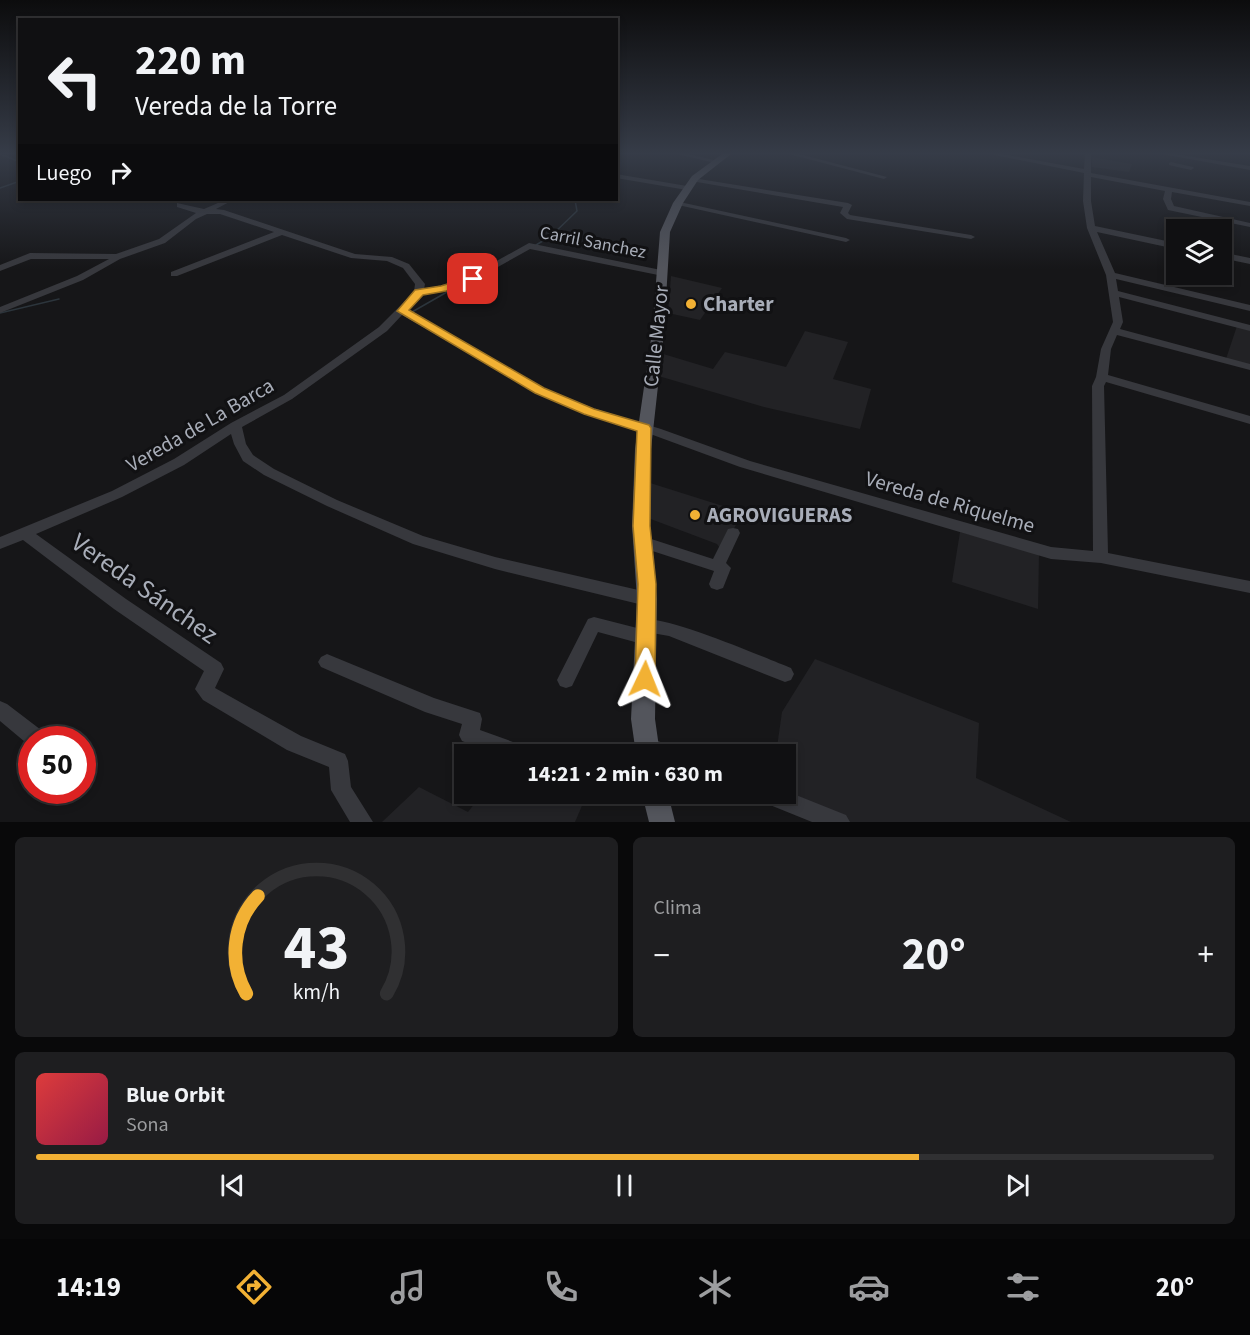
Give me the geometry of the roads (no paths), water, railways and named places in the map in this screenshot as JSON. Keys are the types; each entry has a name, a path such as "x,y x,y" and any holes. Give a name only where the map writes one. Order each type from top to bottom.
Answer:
{"main road":[{"name":"Calle Mayor","path":"646,744 643,719 647,599 642,542 644,428 658,332 665,232 685,192"},
{"path":"658,804 662,822"}],"street":[{"path":"753,192 848,205 844,213 847,217 971,237"},
{"path":"1087,192 1091,228 1111,275 1118,322 1106,349 1102,377 1098,386 1101,557"},
{"path":"1168,192 1167,199 1171,208 1250,225"},
{"path":"1187,192 1250,204"},
{"path":"0,268 30,256 117,257 162,241 193,218 228,201"},
{"path":"678,203 846,240"},
{"path":"180,206 198,211 221,212 354,256 389,259 406,266 420,284 419,292"},
{"path":"1091,228 1166,244"},
{"path":"174,274 282,232"},
{"name":"Carril Sanchez","path":"419,292 442,289 473,279 497,267 529,246 663,273"},
{"path":"0,310 80,278 116,260 117,257"},
{"path":"1232,257 1250,261"},
{"path":"1111,275 1250,308"},
{"name":"Vereda de La Barca","path":"0,543 117,494 179,462 235,426 288,397 383,329 419,292"},
{"path":"1114,293 1250,328"},
{"name":"Vereda de Riquelme","path":"402,311 540,390 589,411 745,464 1051,553 1101,557 1250,587"},
{"path":"1114,331 1250,368"},
{"path":"1102,377 1250,420"},
{"path":"235,426 240,444 248,458 268,472 332,503 418,540 495,563 647,599"},
{"name":"Vereda Sánchez","path":"23,532 120,604 215,669 204,689 209,694 294,743 338,761 341,790 362,822"},
{"path":"717,566 733,533"},
{"path":"642,542 723,568 717,584"},
{"path":"566,680 594,624 688,636 785,674"},
{"path":"327,662 432,706 473,719 469,735 493,744"},
{"path":"0,710 20,726"},
{"path":"793,804 839,822"}],"waterway":[{"path":"536,245 551,236 577,211 575,201"},
{"path":"412,312 447,292"},
{"path":"0,313 59,299"}],"place":[{"name":"Charter","path":"691,304"},
{"name":"AGROVIGUERAS","path":"695,515"}]}
